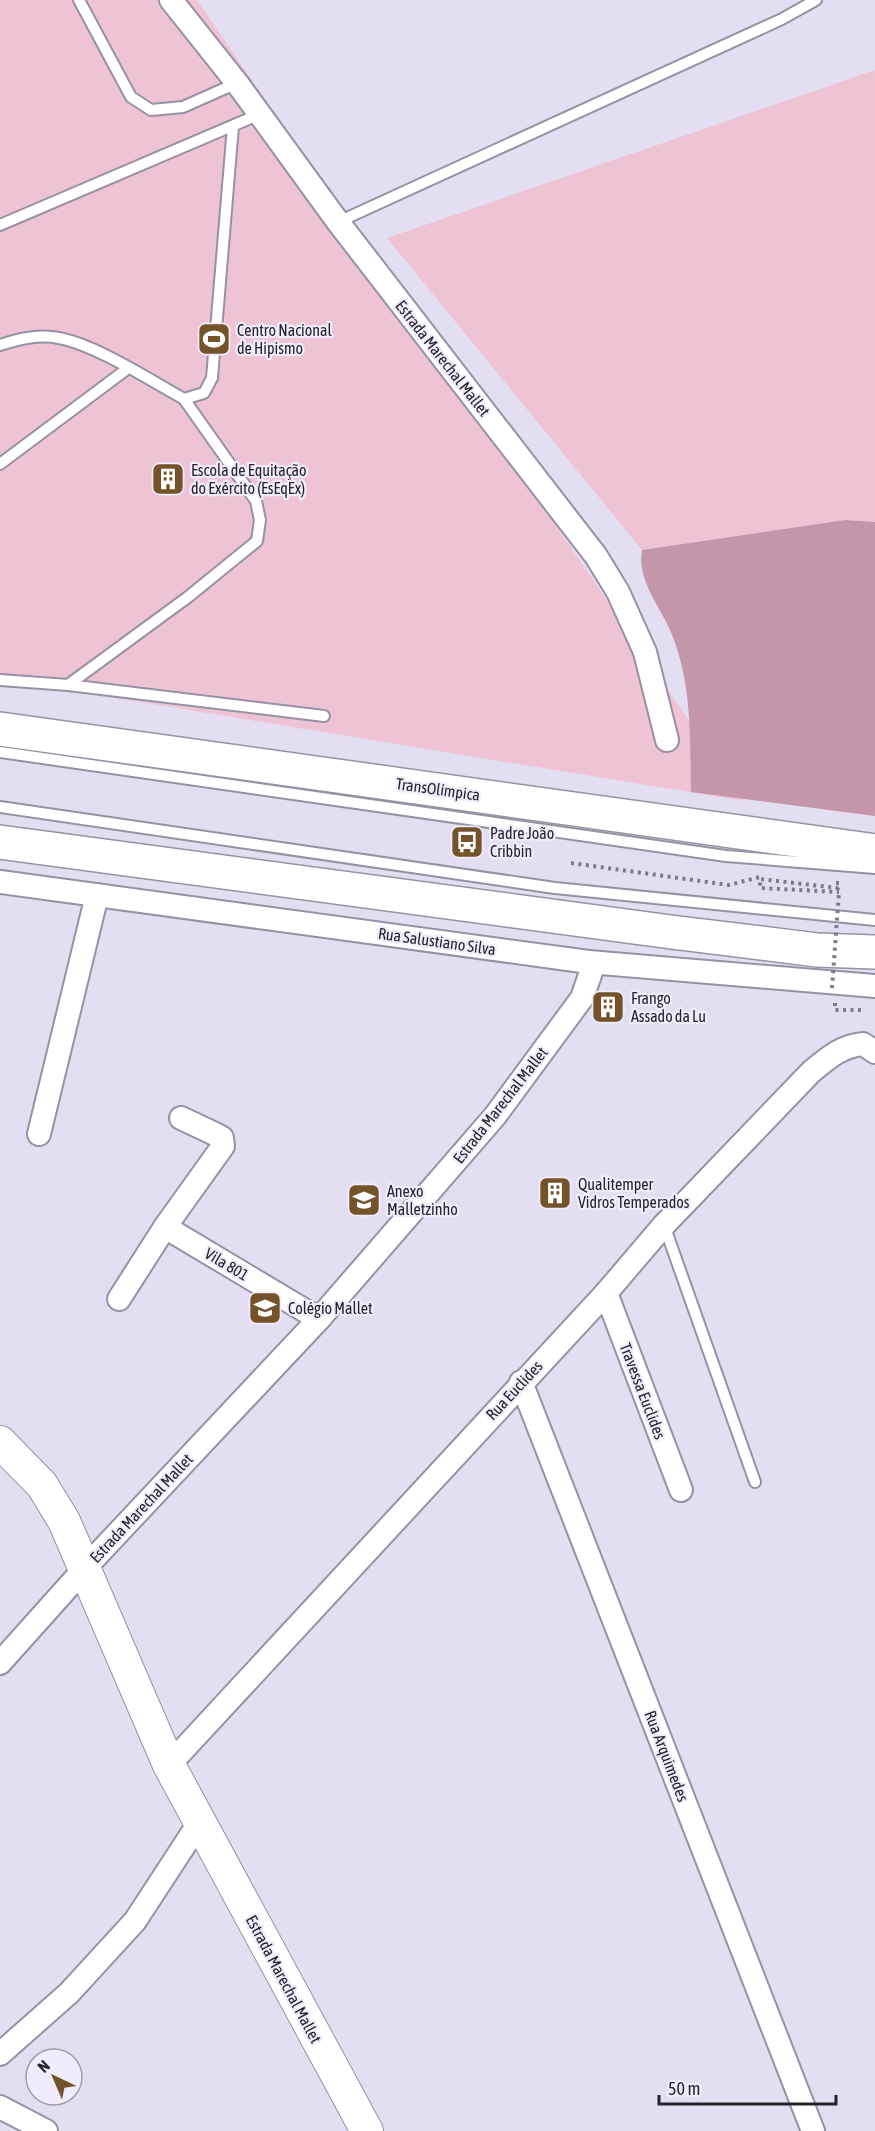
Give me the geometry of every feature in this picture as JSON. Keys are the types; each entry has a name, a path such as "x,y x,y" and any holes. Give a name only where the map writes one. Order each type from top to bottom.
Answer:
{"highway":[{"name":"TransOlímpica","path":"0,729 875,851"},
{"path":"0,842 734,940 817,950 875,952"},
{"path":"0,848 47,848"}],"street":[{"name":"Estrada Marechal Mallet","path":"171,0 237,83 338,222 601,565 622,601 645,652 667,740"},
{"name":"Rua Salustiano Silva","path":"0,882 590,962 875,986"},
{"path":"39,1134 97,895"},
{"name":"Estrada Marechal Mallet","path":"367,2131 169,1765 85,1568 319,1319 495,1116 582,998 591,972 590,962"},
{"name":"Rua Euclides","path":"169,1765 521,1382 606,1293 664,1225 811,1072 833,1054 850,1045 863,1044 875,1052"},
{"path":"119,1299 165,1227 223,1146 222,1138 181,1118"},
{"name":"Vila 801","path":"165,1227 319,1319"},
{"name":"Travessa Euclides","path":"606,1293 681,1490"},
{"name":"Rua Arquimedes","path":"521,1382 813,2131"},
{"path":"0,1442 42,1485 64,1521 85,1568 0,1663"},
{"path":"0,2054 69,1993 135,1921 200,1823"},
{"path":"0,2107 46,2131"}],"lane":[{"path":"79,0 131,97 151,110 183,106 237,83"},
{"path":"338,222 782,19 816,0"},
{"path":"0,225 260,114"},
{"path":"184,399 204,393 212,378 233,126"},
{"path":"0,345 26,337 59,338 90,350 184,399 256,501 260,520 257,542 188,597 68,685"},
{"path":"0,464 127,369"},
{"path":"0,680 68,685 324,716"},
{"name":"TransOlímpica","path":"0,752 726,856 875,868"},
{"path":"0,807 555,888 875,920"},
{"path":"664,1225 755,1482"}],"path":[{"path":"571,864 713,884 729,885 760,877 839,884 838,888 760,879 760,888 839,892 832,988"}],"shaded area":[{"name":"Centro Nacional de Hipismo","path":"0,0 197,0 744,801 0,679"},
{"path":"875,70 875,522 845,520 642,550 387,238"},
{"path":"845,520 875,522 875,816 691,792 689,715 684,677 670,629 652,596 643,573 642,550"}],"place":[{"name":"Centro Nacional de Hipismo","path":"214,339"},
{"name":"Escola de Equitação do Exército (EsEqEx)","path":"168,479"},
{"name":"Padre João Cribbin","path":"467,842"},
{"name":"Frango Assado da Lu","path":"608,1007"},
{"name":"Qualitemper Vidros Temperados","path":"555,1193"},
{"name":"Anexo Malletzinho","path":"364,1200"},
{"name":"Colégio Mallet","path":"265,1308"}]}
